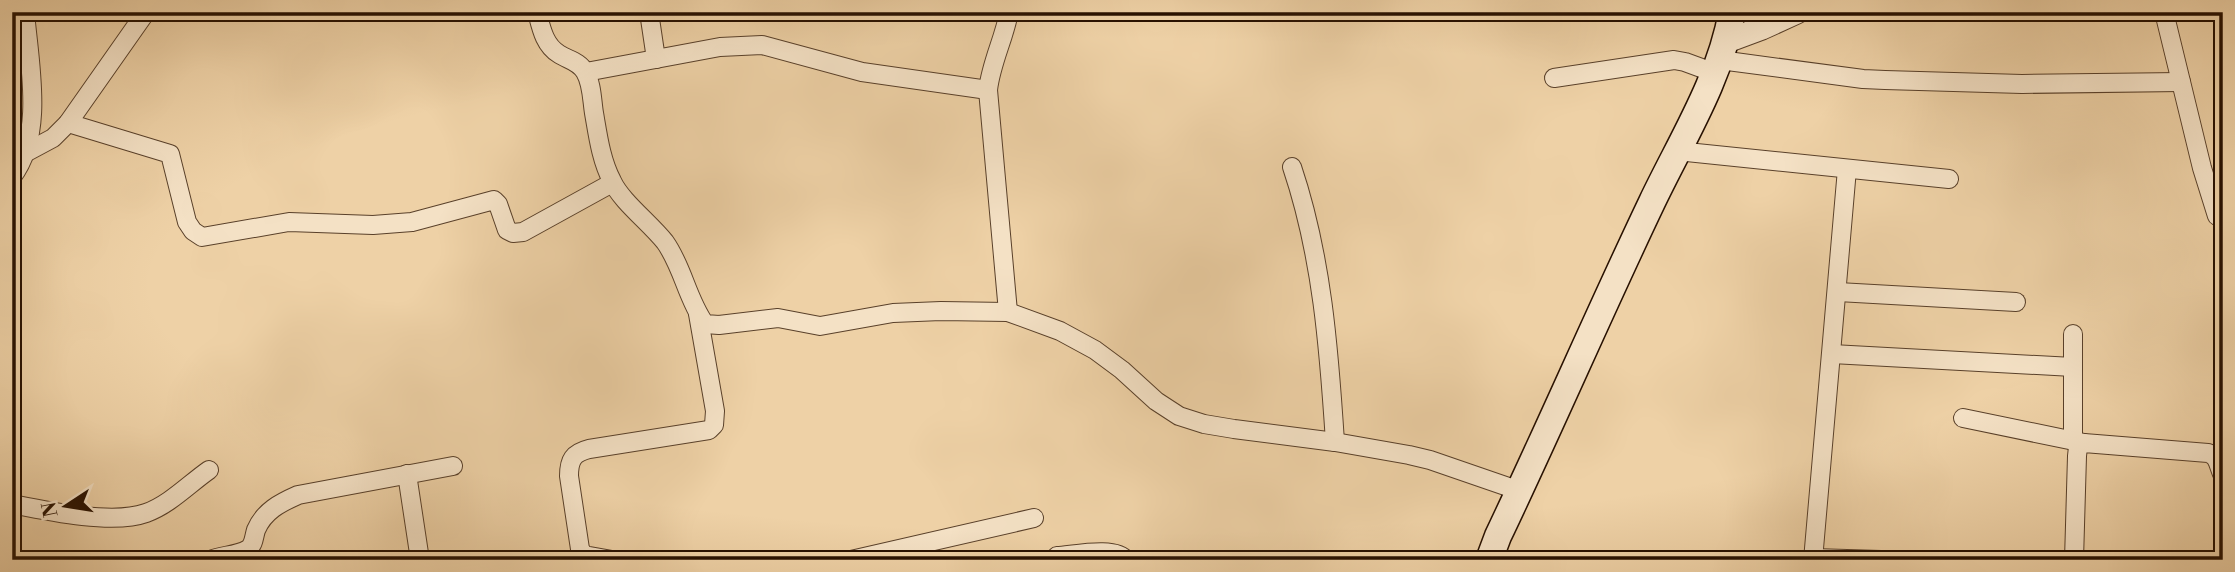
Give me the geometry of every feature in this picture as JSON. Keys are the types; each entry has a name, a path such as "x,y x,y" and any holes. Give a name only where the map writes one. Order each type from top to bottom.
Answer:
{"main road":[{"path":"1489,560 1720,58 1732,12"}],"street":[{"path":"12,177 21,165 30,135 32,106 25,12"},
{"path":"25,153 53,138 68,123 146,12"},
{"path":"537,12 548,43 558,54 577,62 586,72 599,144 612,183 664,241 676,259 698,314 715,411 714,425 709,430 589,449 572,457 569,476 580,549 584,555 612,560"},
{"path":"649,12 656,60"},
{"path":"1008,312 988,90 993,63 1005,33 1009,12"},
{"path":"1720,58 1762,28 1797,12"},
{"path":"2164,12 2202,168 2217,216"},
{"path":"586,72 720,47 762,45 862,72 988,90"},
{"path":"1554,78 1674,60 1685,62 1720,58 1863,79 2022,85 2181,82"},
{"path":"68,123 170,154 187,222 192,231 202,237 289,222 373,225 412,222 494,200 507,230 513,233 523,232 612,183"},
{"path":"1677,151 1949,179"},
{"path":"1292,167 1313,237 1330,356 1335,442"},
{"path":"1847,169 1813,559 1881,560"},
{"path":"1838,292 2016,302"},
{"path":"698,314 705,324 719,325 778,318 820,326 893,313 1008,312 1060,331 1095,350 1156,401 1179,416 1204,424 1335,442 1430,460 1520,491"},
{"path":"2073,334 2079,442 2074,560"},
{"path":"1832,354 2073,367"},
{"path":"1963,418 2079,442 2214,454 2223,476"},
{"path":"210,560 249,549 266,513 298,495 453,466"},
{"path":"12,505 66,514 128,517 146,513 159,506 209,470"},
{"path":"407,474 420,560"},
{"path":"851,560 1034,518"},
{"path":"1057,556 1113,552 1123,555 1126,560"}]}
